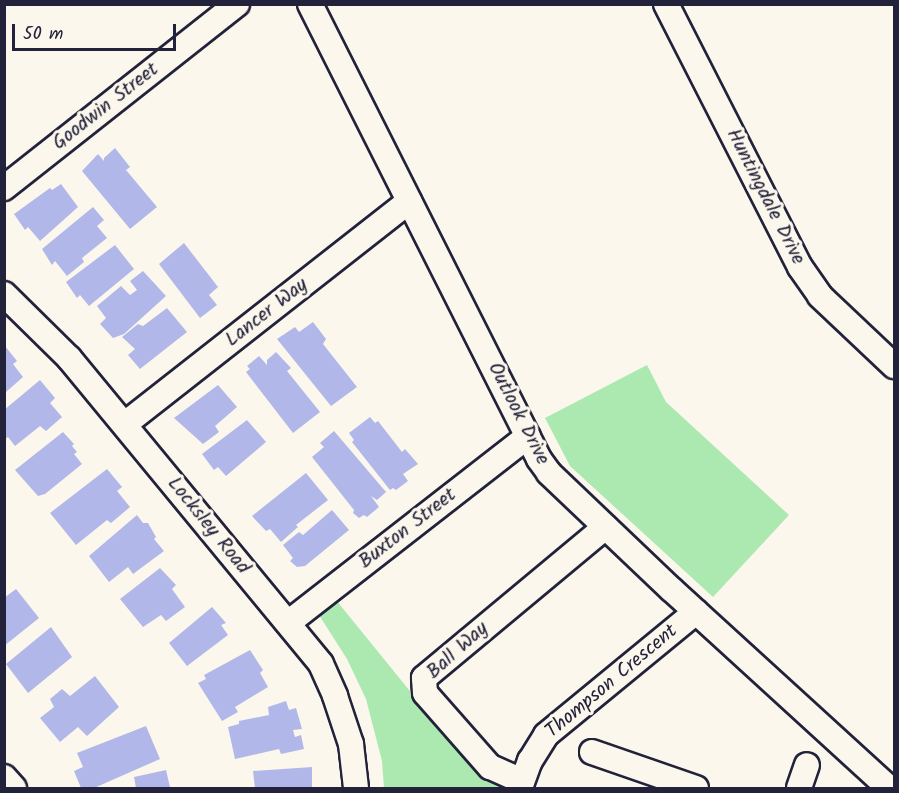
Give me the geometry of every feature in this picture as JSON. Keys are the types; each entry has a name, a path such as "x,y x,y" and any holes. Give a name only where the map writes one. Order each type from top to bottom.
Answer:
{"street":[{"name":"Goodwin Street","path":"4,188 237,4"},
{"name":"Outlook Drive","path":"310,4 539,459 559,485 889,789"},
{"name":"Huntingdale Drive","path":"666,4 800,267 820,296 894,366"},
{"name":"Lancer Way","path":"125,424 409,201"},
{"name":"Locksley Road","path":"4,294 69,358 321,664 335,696 351,744 356,789"},
{"name":"Buxton Street","path":"288,623 528,436"},
{"name":"Ball Way","path":"521,785 490,767 425,693 424,678 604,527"},
{"name":"Thompson Crescent","path":"521,785 537,747 559,723 696,612"},
{"path":"592,752 696,789"},
{"path":"800,789 807,765"},
{"path":"4,777 14,789"}],"green space":[{"path":"647,365 666,402 789,515 713,597 570,466 545,418"},
{"path":"336,600 474,770 503,788 384,788 382,761 366,699 347,659 319,615"}],"building":[{"path":"115,148 130,167 126,170 157,207 130,229 82,171 98,154 104,161 104,158"},
{"path":"61,184 78,207 40,241 28,227 25,230 14,214 50,188 52,190"},
{"path":"93,207 104,220 97,226 107,238 82,258 84,262 67,276 55,261 52,265 42,249"},
{"path":"184,243 218,287 209,295 217,305 200,318 159,264"},
{"path":"115,245 134,269 89,306 80,295 77,298 66,282"},
{"path":"143,271 166,296 124,334 113,338 100,324 106,318 97,306 121,286 130,295 137,290 130,281"},
{"path":"167,308 187,332 140,369 128,355 135,349 122,337 138,324 143,326"},
{"path":"313,322 326,339 323,344 357,387 331,406 277,339 295,327 299,332"},
{"path":"5,346 17,361 13,364 23,377 6,392"},
{"path":"276,352 291,368 287,371 320,412 293,433 246,372 250,369 247,366 259,356 267,365 267,360"},
{"path":"40,380 55,398 50,403 62,417 46,431 40,426 15,446 8,437 4,440 4,410"},
{"path":"218,385 237,407 215,426 219,432 203,444 174,418"},
{"path":"370,417 375,423 378,421 402,452 405,449 418,464 403,474 408,481 396,490 393,488 390,490 352,442 354,440 349,433"},
{"path":"247,420 266,442 226,476 218,467 214,470 202,454"},
{"path":"334,431 386,492 377,500 371,496 379,507 367,517 364,515 359,518 353,513 354,510 312,457 324,447 320,443"},
{"path":"63,432 74,444 72,446 77,452 74,454 82,464 45,494 38,496 15,470"},
{"path":"107,469 122,487 117,491 130,507 111,523 107,520 76,545 50,513"},
{"path":"306,473 328,500 296,525 298,527 281,542 270,529 266,531 252,516"},
{"path":"332,510 349,530 305,566 297,567 290,561 293,558 283,545 299,532 303,535"},
{"path":"137,515 143,523 148,523 156,537 154,539 164,551 133,574 128,567 109,582 89,556"},
{"path":"160,568 176,585 172,589 185,607 166,621 161,615 143,627 120,599"},
{"path":"16,589 39,618 4,646 4,598"},
{"path":"212,607 226,623 221,625 228,635 187,666 169,643"},
{"path":"51,627 72,657 28,693 6,664"},
{"path":"250,650 263,670 260,673 268,687 235,707 238,712 222,721 198,683 206,679 204,675"},
{"path":"95,676 119,707 87,736 78,727 60,742 40,718 54,707 50,699 62,689 70,696"},
{"path":"286,701 289,710 296,708 302,729 293,730 295,737 301,735 304,749 281,754 279,749 235,759 228,727 239,724 239,721 269,715 268,707"},
{"path":"146,726 160,759 94,788 81,788 74,771 83,767 77,753"},
{"path":"312,767 312,788 255,788 253,771"},
{"path":"166,770 170,787 136,788 134,777"}]}
